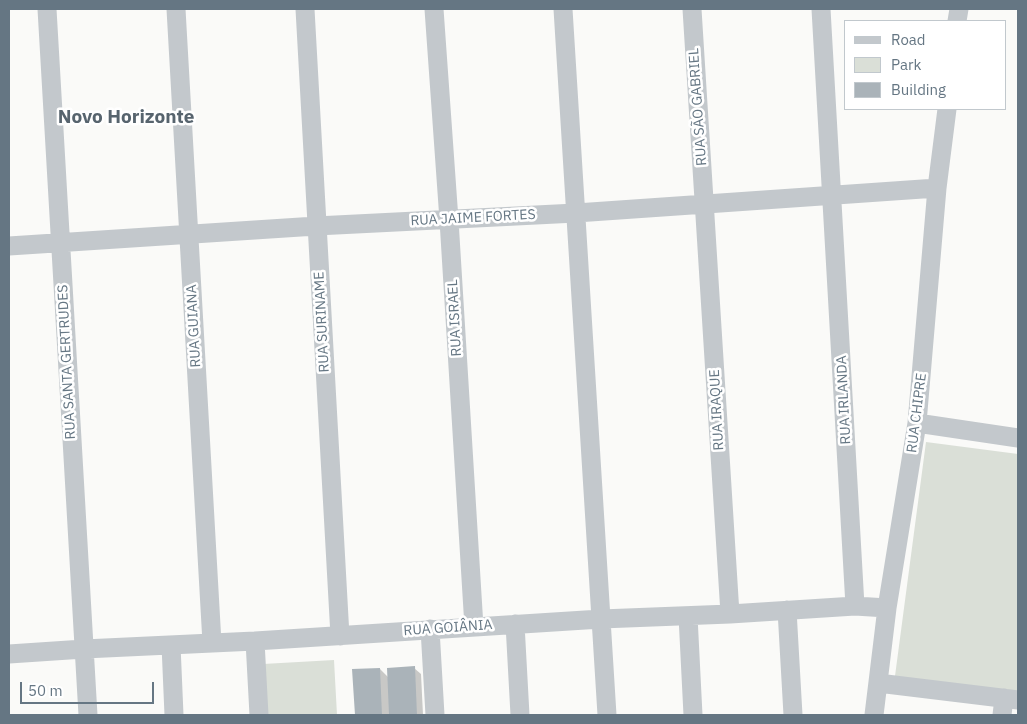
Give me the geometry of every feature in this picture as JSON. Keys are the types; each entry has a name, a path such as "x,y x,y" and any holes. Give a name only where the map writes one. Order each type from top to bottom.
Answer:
{"street":[{"name":"RUA SANTA GERTRUDES","path":"47,9 88,715"},
{"name":"RUA GUIANA","path":"176,9 212,643"},
{"name":"RUA SURINAME","path":"305,9 340,636"},
{"name":"RUA ISRAEL","path":"434,9 474,627"},
{"path":"563,9 607,715"},
{"name":"RUA SÃO GABRIEL","path":"692,9 704,205"},
{"path":"822,9 832,195"},
{"name":"RUA CHIPRE","path":"874,715 888,608 917,423 937,188 947,110"},
{"name":"RUA JAIME FORTES","path":"9,246 316,226 576,213 937,188"},
{"name":"RUA IRLANDA","path":"832,195 855,606"},
{"name":"RUA IRAQUE","path":"704,205 730,614"},
{"path":"917,423 1018,438"},
{"name":"RUA GOIÂNIA","path":"9,654 340,636 601,619 730,614 855,606 888,608"},
{"path":"787,610 794,715"},
{"path":"688,616 693,715"},
{"path":"515,624 520,715"},
{"path":"430,629 435,715"},
{"path":"255,641 259,715"},
{"path":"170,645 174,715"},
{"path":"878,683 1008,704"}],"green space":[{"path":"926,442 1018,454 1018,692 895,676"},
{"path":"334,660 337,715 267,715 263,664"}],"building":[{"path":"415,666 417,715 389,715 387,668"},
{"path":"380,668 382,715 355,715 352,669"}],"district":[{"name":"Novo Horizonte","path":"126,118"}]}
